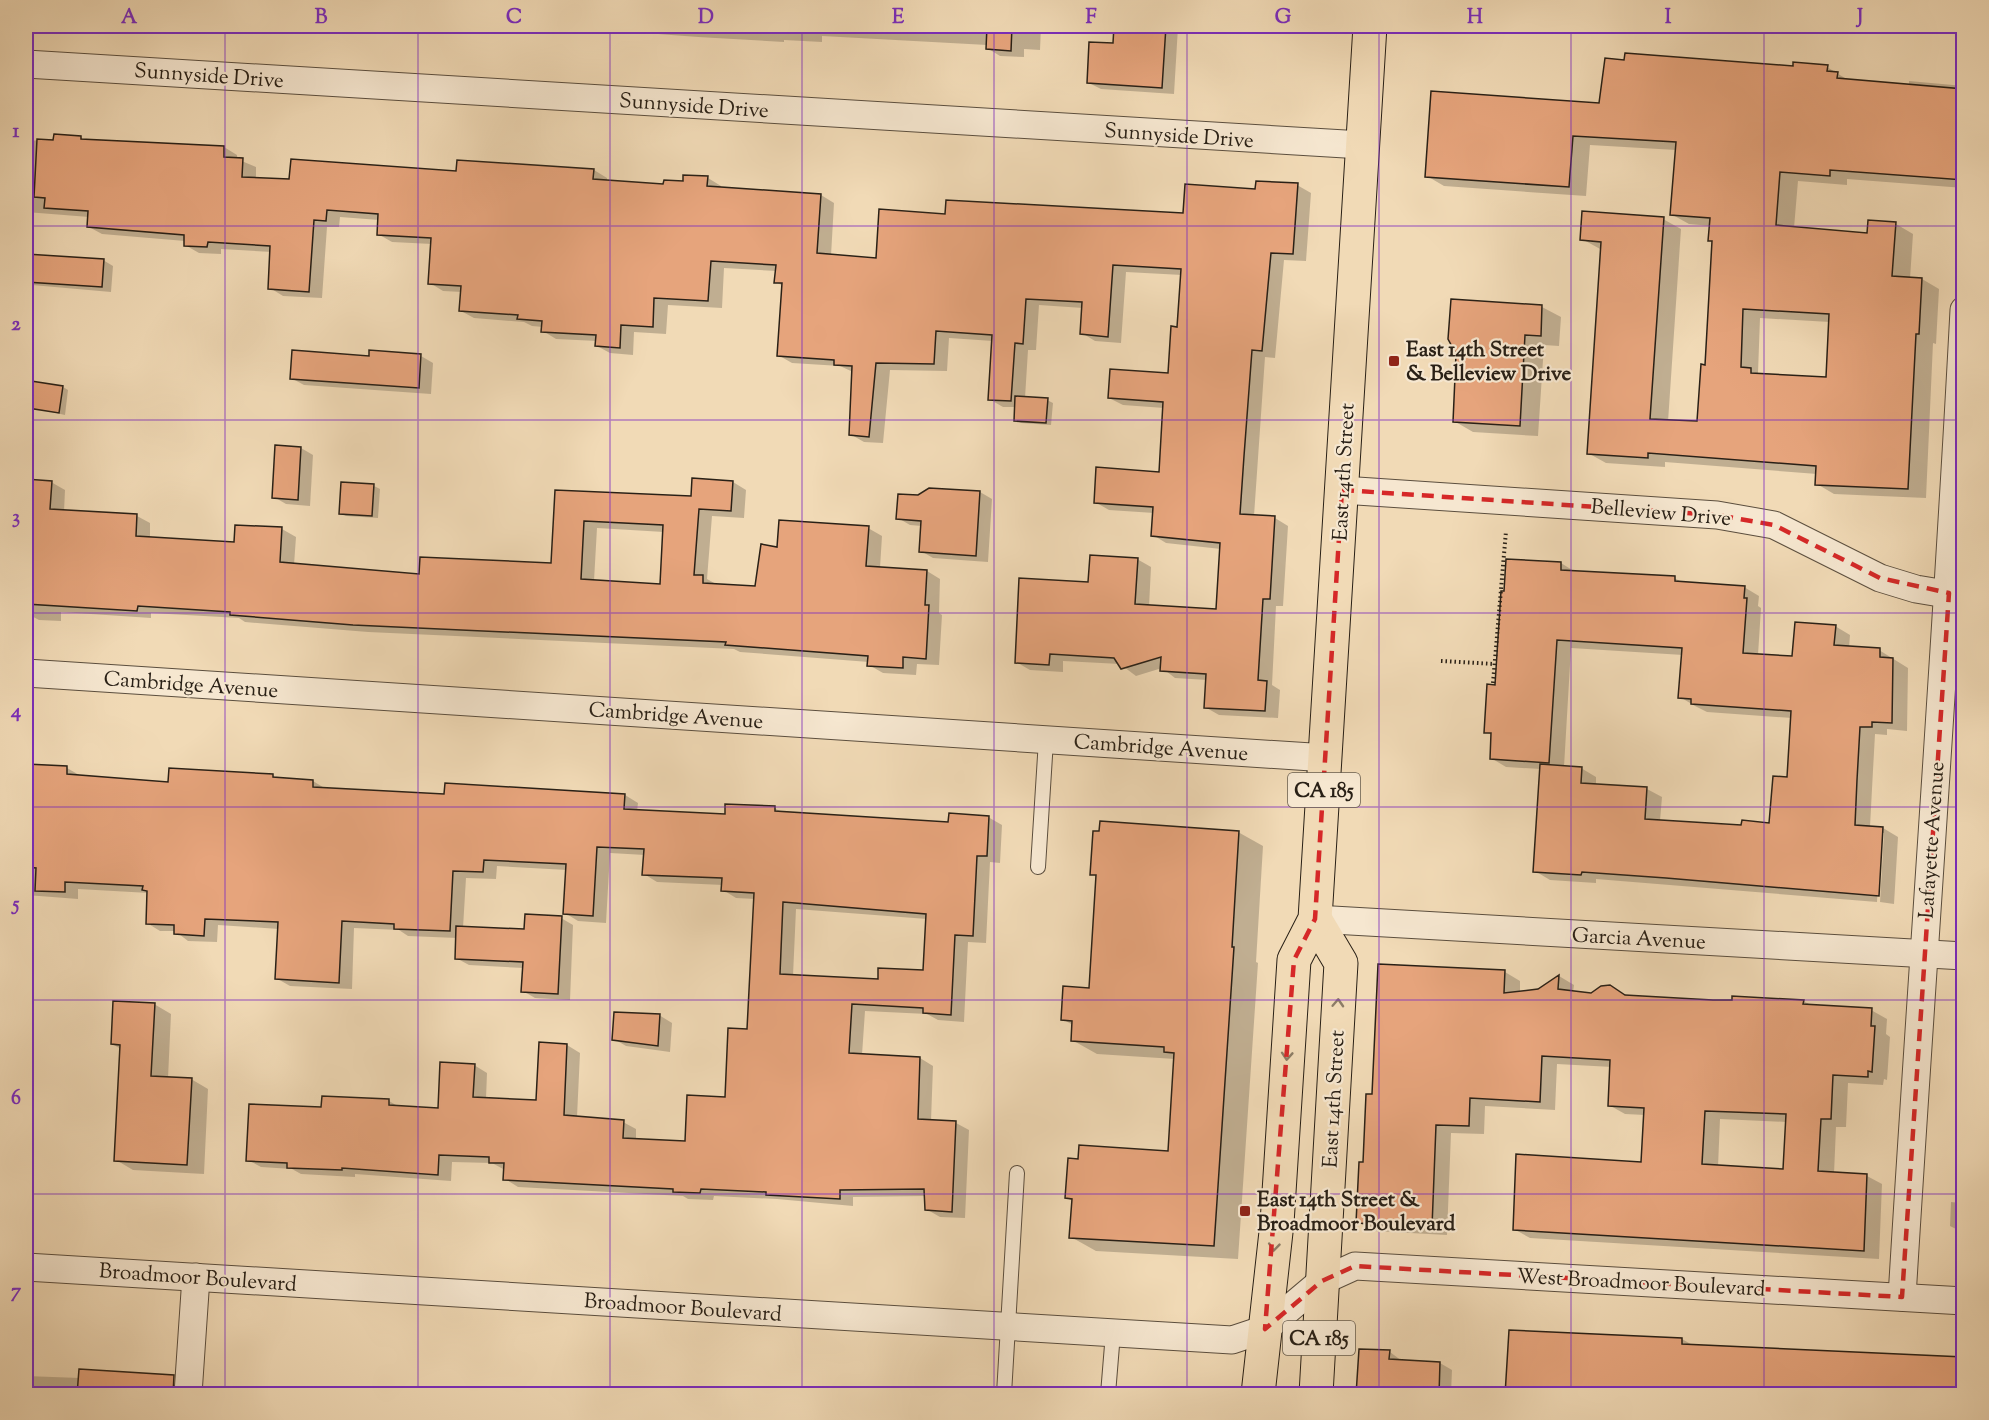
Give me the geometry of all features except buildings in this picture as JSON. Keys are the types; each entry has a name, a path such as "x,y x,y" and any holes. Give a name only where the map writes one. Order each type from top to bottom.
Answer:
{"main road":[{"name":"East 14th Street","path":"1258,1395 1277,1222 1294,960 1315,919 1327,758 1370,26"},
{"name":"East 14th Street","path":"1315,919 1341,963 1316,1395"}],"street":[{"name":"Sunnyside Drive","path":"26,64 1362,145"},
{"name":"Lafayette Avenue","path":"1902,1297 1923,953 1956,595 1964,310"},
{"name":"Belleview Drive","path":"1342,490 1717,514 1774,525 1880,578 1916,589 1956,595"},
{"name":"Cambridge Avenue","path":"26,673 1327,758"},
{"name":"Garcia Avenue","path":"1315,919 1964,956"},
{"name":"West Broadmoor Boulevard","path":"1322,1281 1355,1266 1964,1301"},
{"name":"Broadmoor Boulevard","path":"26,1267 1232,1340 1265,1329 1322,1281"},
{"path":"188,1395 195,1277"}],"lane":[{"path":"1038,867 1047,740"},
{"path":"1004,1395 1006,1328 1017,1173"},
{"path":"1108,1395 1113,1333"}],"path":[{"path":"1493,683 1508,500"},
{"path":"1441,661 1494,664"}],"highlighted area":[{"path":"1342,490 1717,515 1774,525 1880,578 1949,593 1902,1297 1355,1266 1322,1281 1265,1329 1294,960 1315,919"}],"place":[{"name":"East 14th Street & Belleview Drive","path":"1394,361"},
{"name":"East 14th Street & Broadmoor Boulevard","path":"1245,1211"}]}
